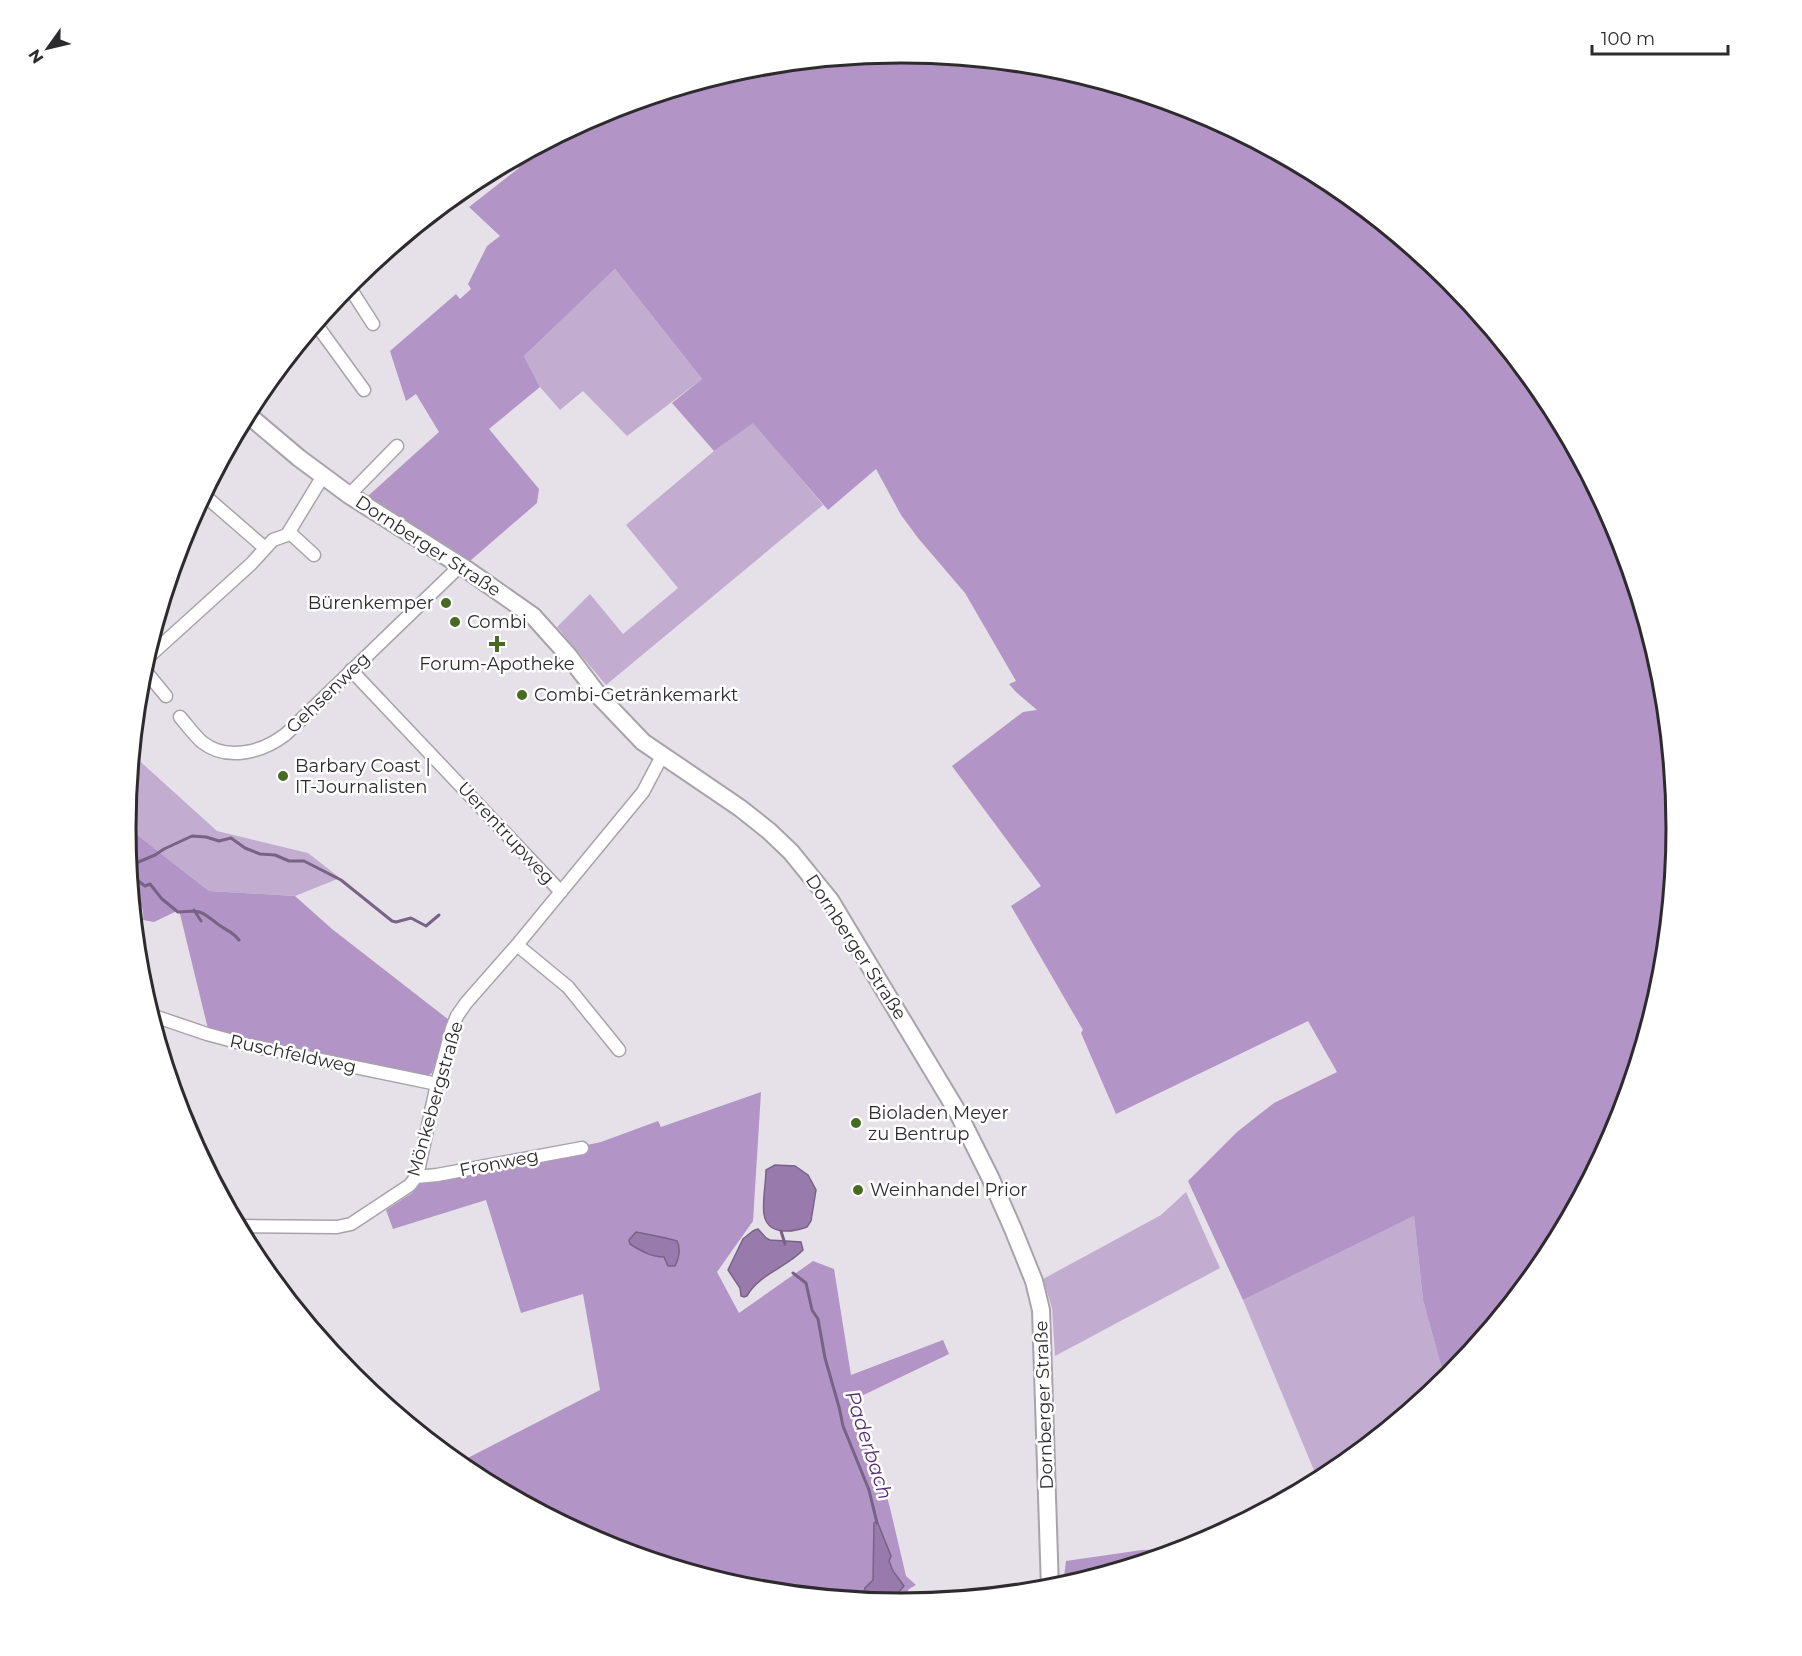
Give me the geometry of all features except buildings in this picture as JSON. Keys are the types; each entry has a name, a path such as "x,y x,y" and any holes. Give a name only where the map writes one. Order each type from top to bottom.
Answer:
{"main road":[{"name":"Dornberger Straße","path":"254,420 299,458 349,495 514,601 538,621 618,716 643,742 740,808 769,831 791,852 831,900 962,1119 990,1177 1034,1281 1041,1310 1050,1578"}],"street":[{"path":"354,294 373,324"},
{"path":"321,330 364,390"},
{"name":"Dornberger Straße","path":"349,495 397,446"},
{"path":"158,648 251,564 273,540 287,535 323,476"},
{"path":"210,500 265,548"},
{"path":"289,532 314,555"},
{"name":"Gehsenweg","path":"180,717 203,743 216,750 252,752 274,743 461,565"},
{"name":"Uerentrupweg","path":"351,670 561,891"},
{"path":"151,678 165,696"},
{"name":"Mönkebergstraße","path":"248,1226 337,1227 351,1224 410,1185 416,1177 436,1084 457,1016 643,792 663,756"},
{"path":"517,945 568,987 619,1050"},
{"name":"Ruschfeldweg","path":"160,1018 207,1035 248,1045 436,1084"},
{"name":"Fronweg","path":"416,1177 582,1148"}],"shaded area":[{"path":"901,63 1001,70 1050,78 1099,89 1194,121 1284,165 1367,221 1405,253 1442,287 1508,362 1564,446 1587,490 1608,535 1640,630 1659,728 1664,778 1666,828 1664,878 1659,928 1640,1026 1608,1121 1564,1210 1537,1253 1508,1294 1442,1369 1423,1300 1414,1216 1243,1300 1188,1181 1237,1132 1274,1103 1337,1072 1308,1021 1116,1114 1081,1033 1083,1030 1011,906 1041,886 952,766 1023,712 1037,710 1009,684 1016,681 965,593 901,515 876,469 828,510 753,423 714,451 672,403 702,379 615,269 524,356 540,387 489,429 539,489 537,503 470,561 368,496 439,432 416,394 406,401 390,351 456,294 460,299 471,289 468,284 487,246 500,236 469,207 519,168 517,166 608,121 703,89 752,78 801,70"},
{"path":"615,269 702,379 627,436 583,391 560,410 540,387 524,356"},
{"path":"753,422 823,505 606,685 557,627 590,594 623,634 678,588 626,525 714,451"},
{"path":"140,761 217,831 308,853 340,878 295,896 209,891 136,834"},
{"path":"136,834 209,891 295,896 332,929 449,1020 432,1073 420,1076 208,1029 179,910 154,922 143,920"},
{"path":"761,1092 753,1221 717,1272 739,1313 813,1261 834,1269 851,1375 943,1340 949,1354 853,1400 858,1428 884,1486 906,1576 916,1585 907,1593 851,1591 801,1586 703,1567 608,1535 518,1491 468,1458 600,1390 583,1294 521,1313 486,1200 393,1229 386,1210 412,1193 421,1181 601,1142 658,1121 661,1127"},
{"path":"775,1165 795,1166 808,1175 816,1190 811,1221 807,1227 781,1231 770,1226 766,1221 763,1204 766,1170"},
{"path":"1186,1192 1220,1268 1055,1356 1052,1308 1043,1279 1161,1215"},
{"path":"1414,1216 1423,1300 1442,1369 1367,1435 1314,1471 1243,1300"},
{"path":"758,1229 770,1240 801,1242 803,1250 758,1282 744,1297 741,1296 740,1288 728,1270 743,1239"},
{"path":"636,1232 677,1241 679,1254 675,1266 668,1266 664,1257 650,1255 630,1244 629,1240"},
{"path":"877,1521 891,1556 889,1561 893,1571 904,1586 898,1593 864,1592 873,1580 874,1523"},
{"path":"1154,1549 1099,1567 1064,1575 1066,1561"}],"waterway":[{"path":"137,862 192,836 219,841 231,838 245,848 260,854 275,855 289,861 304,861 341,880 392,921 411,918 426,926 439,915"},
{"path":"138,881 145,886 150,884 162,899 178,912 196,911 204,914 239,940"},
{"path":"194,910 201,921"},
{"name":"Paderbach","path":"781,1231 785,1244"},
{"name":"Paderbach","path":"793,1273 806,1283 812,1310 818,1319 825,1358 843,1426 869,1490 877,1523"}],"place":[{"name":"Bürenkemper","path":"446,603"},
{"name":"Combi","path":"455,622"},
{"name":"Forum-Apotheke","path":"497,644"},
{"name":"Combi-Getränkemarkt","path":"522,695"},
{"name":"Barbary Coast | IT-Journalisten","path":"283,776"},
{"name":"Bioladen Meyer zu Bentrup","path":"856,1123"},
{"name":"Weinhandel Prior","path":"858,1190"}]}
